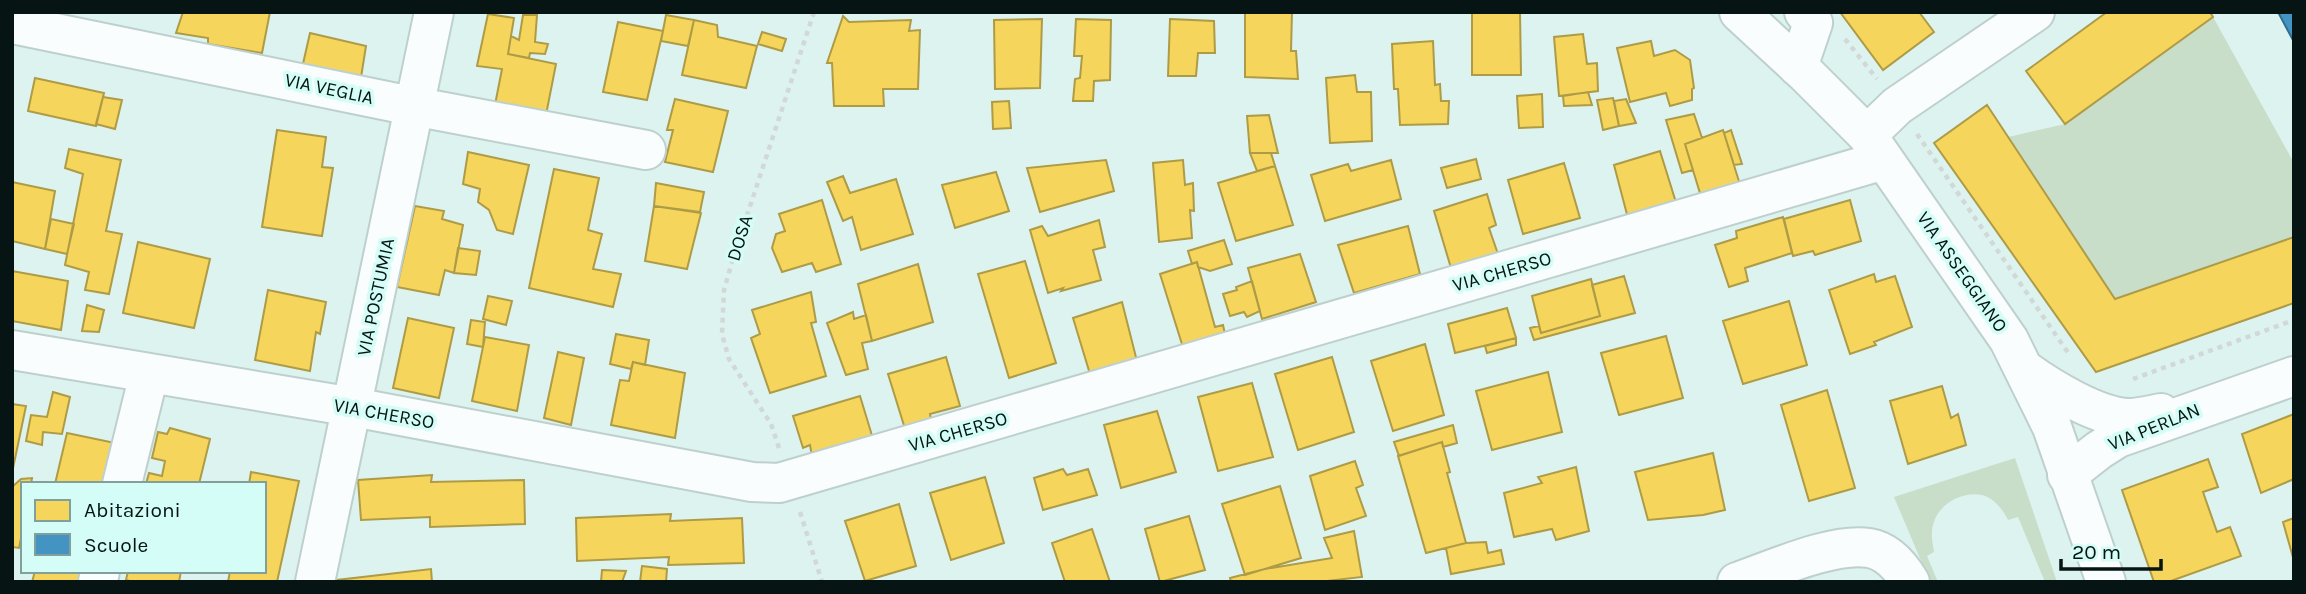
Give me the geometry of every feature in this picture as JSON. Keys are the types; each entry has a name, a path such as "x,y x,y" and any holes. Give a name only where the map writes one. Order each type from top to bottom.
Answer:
{"street":[{"name":"VIA POSTUMIA","path":"315,582 435,12"},
{"name":"VIA ASSEGGIANO","path":"1739,12 1798,66 1876,148 2009,340 2052,427 2106,582"},
{"path":"1876,148 1898,106 2035,12"},
{"path":"1798,66 1808,18"},
{"name":"VIA VEGLIA","path":"12,24 646,150"},
{"name":"VIA CHERSO","path":"12,350 353,407 752,482 779,483 1876,148"},
{"name":"VIA PERLAN","path":"2025,370 2052,389 2097,410 2128,418 2208,406"},
{"path":"122,482 149,374"},
{"name":"VIA PERLAN","path":"2067,475 2118,438 2294,376"},
{"path":"1737,582 1802,559 1831,552 1871,548 1898,565 1910,582"}],"path":[{"name":"DOSA","path":"782,458 771,424 729,359 722,334 724,290 814,12"},
{"path":"1808,18 1826,15 1898,106 2072,358"},
{"path":"2132,380 2294,320"},
{"path":"797,501 822,582"}],"green space":[{"path":"2213,17 2294,163 2294,237 2115,299 2008,137 2065,124"},
{"path":"2015,458 2057,582 2045,582 2018,517 2008,520 1991,499 1975,494 1951,501 1935,519 1932,531 1934,552 1927,556 1938,582 1930,582 1894,497"}],"building: Abitazioni":[{"path":"183,12 270,12 262,53 208,44 208,38 176,33"},
{"path":"1245,12 1292,12 1291,51 1296,51 1298,79 1245,77"},
{"path":"1472,12 1520,12 1521,75 1472,75"},
{"path":"1840,12 1919,12 1934,32 1883,70"},
{"path":"2107,12 2210,12 2213,17 2065,124 2026,71"},
{"path":"488,14 514,18 508,54 556,64 544,125 493,115 502,69 477,66"},
{"path":"523,15 537,15 535,42 548,44 545,54 530,53 529,58 508,54 511,36 519,40"},
{"path":"666,15 694,20 688,46 661,41"},
{"path":"843,16 849,22 911,20 909,31 920,30 918,89 883,89 884,106 834,106 832,63 827,63"},
{"path":"1042,19 1040,88 995,89 994,20"},
{"path":"1076,19 1111,20 1110,80 1094,81 1093,101 1073,101 1075,79 1080,78 1082,56 1074,56"},
{"path":"1170,19 1214,21 1215,53 1198,53 1196,76 1168,76"},
{"path":"694,20 717,25 718,37 757,46 746,88 682,75"},
{"path":"618,22 663,31 647,100 603,92"},
{"path":"762,32 786,39 782,51 758,44"},
{"path":"310,33 366,46 359,90 300,77"},
{"path":"1583,34 1587,64 1597,63 1598,91 1559,96 1554,37"},
{"path":"1433,41 1435,85 1440,84 1441,101 1449,101 1448,124 1400,125 1398,89 1394,89 1392,44"},
{"path":"1651,41 1654,56 1675,50 1690,60 1694,88 1692,100 1670,106 1666,93 1630,102 1617,48"},
{"path":"1355,75 1357,92 1371,92 1372,141 1330,143 1326,78"},
{"path":"35,78 104,93 96,126 28,111"},
{"path":"1588,92 1592,105 1564,106 1563,96"},
{"path":"1542,94 1543,127 1519,128 1517,96"},
{"path":"103,97 122,100 115,129 96,124"},
{"path":"1613,98 1619,126 1603,130 1597,100"},
{"path":"675,99 728,111 713,172 665,162 673,130 667,130"},
{"path":"1626,99 1636,123 1619,126 1614,101"},
{"path":"1009,101 1011,128 993,129 992,102"},
{"path":"1987,105 2115,299 2294,237 2294,303 2096,372 1934,143"},
{"path":"1694,114 1702,138 1685,144 1693,170 1682,173 1666,120"},
{"path":"1269,115 1278,153 1250,153 1247,116"},
{"path":"277,130 326,137 322,167 333,168 322,236 262,227"},
{"path":"1723,130 1742,191 1703,203 1685,144"},
{"path":"1731,130 1742,164 1734,165 1724,133"},
{"path":"69,149 121,160 106,231 122,234 109,294 85,290 89,272 65,265 83,174 65,168"},
{"path":"1660,151 1678,209 1630,226 1614,165"},
{"path":"468,152 529,165 513,234 497,230 489,210 478,202 480,189 463,184"},
{"path":"1250,153 1271,153 1275,166 1257,171"},
{"path":"1476,159 1481,179 1447,188 1441,168"},
{"path":"1106,160 1114,191 1040,212 1027,168"},
{"path":"1183,160 1185,185 1193,183 1194,211 1190,210 1192,238 1159,242 1153,163"},
{"path":"1391,160 1401,199 1325,221 1311,175 1348,164 1351,171"},
{"path":"1564,163 1580,218 1523,234 1508,180"},
{"path":"1275,166 1293,225 1236,241 1218,183"},
{"path":"554,169 599,178 588,230 602,234 593,269 621,274 613,307 529,288"},
{"path":"996,172 1009,211 955,228 942,185"},
{"path":"843,176 850,193 896,179 913,234 861,250 852,217 843,221 827,182"},
{"path":"12,182 55,191 45,249 12,241"},
{"path":"656,183 704,192 700,212 654,206"},
{"path":"1487,194 1496,225 1489,228 1498,254 1451,268 1434,211"},
{"path":"822,200 841,264 816,272 812,263 782,272 772,248 776,234 785,231 779,214"},
{"path":"1850,200 1861,241 1815,255 1813,251 1793,256 1784,219"},
{"path":"415,206 444,211 442,219 463,225 454,273 445,270 439,295 397,287"},
{"path":"654,206 701,213 687,269 645,261"},
{"path":"1783,217 1792,253 1745,268 1748,281 1729,287 1715,245 1737,238 1736,231"},
{"path":"51,219 74,224 67,254 45,249"},
{"path":"1099,220 1105,247 1093,250 1101,280 1048,293 1030,230 1042,226 1048,236"},
{"path":"1408,226 1420,274 1354,293 1338,245"},
{"path":"1224,240 1232,264 1210,271 1198,267 1197,262 1192,264 1188,251"},
{"path":"138,242 210,259 194,328 123,313"},
{"path":"458,248 480,251 476,275 454,273"},
{"path":"1300,254 1316,302 1262,319 1248,268"},
{"path":"1025,261 1056,363 1009,378 978,274"},
{"path":"1197,262 1215,327 1223,325 1227,343 1186,357 1160,274"},
{"path":"918,264 933,322 872,341 858,284"},
{"path":"12,271 68,281 61,330 12,321"},
{"path":"1874,274 1876,282 1895,276 1912,327 1874,342 1876,345 1850,354 1829,290"},
{"path":"1624,276 1635,313 1534,340 1530,328 1539,326 1541,333 1600,316 1592,285"},
{"path":"1591,279 1600,316 1541,333 1532,296"},
{"path":"1252,281 1260,311 1247,317 1244,312 1230,316 1223,294"},
{"path":"268,290 326,302 320,334 316,332 310,371 255,360"},
{"path":"811,292 816,322 811,323 826,376 770,393 751,338 760,334 752,310"},
{"path":"488,296 512,301 506,325 483,319"},
{"path":"1789,301 1807,365 1743,384 1723,321"},
{"path":"1122,302 1139,369 1093,384 1073,318"},
{"path":"87,305 104,310 99,332 82,331"},
{"path":"1507,308 1516,338 1455,353 1448,324"},
{"path":"853,312 854,319 866,315 872,341 862,343 868,369 846,375 827,323"},
{"path":"408,318 454,328 439,398 393,388"},
{"path":"471,320 485,322 483,347 467,344"},
{"path":"616,334 649,340 645,365 633,362 631,369 610,364"},
{"path":"1666,336 1683,398 1619,415 1601,353"},
{"path":"485,337 529,345 517,411 472,401"},
{"path":"1516,338 1516,345 1487,353 1485,346"},
{"path":"1425,344 1444,415 1393,431 1371,361"},
{"path":"558,352 584,358 571,425 544,418"},
{"path":"946,357 960,406 930,414 932,424 906,432 888,374"},
{"path":"1332,357 1354,432 1298,450 1275,374"},
{"path":"633,362 685,373 675,438 611,425 620,380 629,381"},
{"path":"1548,372 1562,432 1492,450 1476,391"},
{"path":"1252,383 1273,457 1218,471 1198,397"},
{"path":"1942,386 1951,418 1958,414 1966,445 1908,464 1890,401"},
{"path":"1827,390 1855,488 1809,501 1781,405"},
{"path":"53,392 70,397 62,434 43,432 42,445 26,441 31,415 47,417"},
{"path":"860,396 874,442 813,462 810,445 803,448 793,416"},
{"path":"12,404 26,406 12,473"},
{"path":"1157,411 1176,472 1121,488 1104,425"},
{"path":"2294,414 2294,479 2261,493 2242,434"},
{"path":"1453,425 1457,443 1443,447 1442,442 1399,456 1394,442"},
{"path":"170,428 210,439 199,482 147,482 149,473 162,476 165,461 152,458 158,432 167,434"},
{"path":"67,433 115,443 105,482 55,482"},
{"path":"1442,442 1450,472 1447,473 1466,543 1426,553 1398,456"},
{"path":"1713,453 1725,510 1703,515 1648,520 1635,472"},
{"path":"2208,459 2218,487 2203,492 2217,532 2230,527 2241,556 2168,582 2154,582 2122,490"},
{"path":"1355,461 1363,485 1356,488 1366,516 1325,530 1310,476"},
{"path":"1576,467 1589,531 1556,540 1552,529 1514,537 1504,493 1542,483 1538,477"},
{"path":"1063,469 1067,475 1088,469 1097,495 1043,510 1034,478"},
{"path":"251,472 299,481 277,582 228,582 230,573 266,573 266,482 249,482"},
{"path":"432,475 431,482 524,480 525,524 430,527 430,517 361,520 358,480"},
{"path":"985,477 1004,543 951,560 930,493"},
{"path":"32,478 31,482 21,482 19,548 12,547 12,487 21,479"},
{"path":"1280,486 1301,558 1245,575 1222,504"},
{"path":"899,504 916,566 865,581 845,521"},
{"path":"671,514 670,521 742,518 744,563 668,565 669,557 577,561 576,518"},
{"path":"1189,516 1205,570 1160,582 1145,529"},
{"path":"2294,518 2294,561 2283,522"},
{"path":"1092,529 1110,582 1065,582 1052,543"},
{"path":"1354,531 1362,577 1318,582 1231,582 1230,578 1265,569 1332,558 1324,538"},
{"path":"1486,542 1488,553 1501,550 1504,564 1451,574 1446,548"},
{"path":"642,566 667,569 666,582 640,582"},
{"path":"431,569 432,582 337,582 337,580"},
{"path":"602,570 626,571 622,582 601,582"},
{"path":"34,573 84,573 82,582 32,582"},
{"path":"128,573 181,573 179,582 126,580"}],"building: Scuole":[{"path":"2278,12 2294,12 2294,42"}]}
